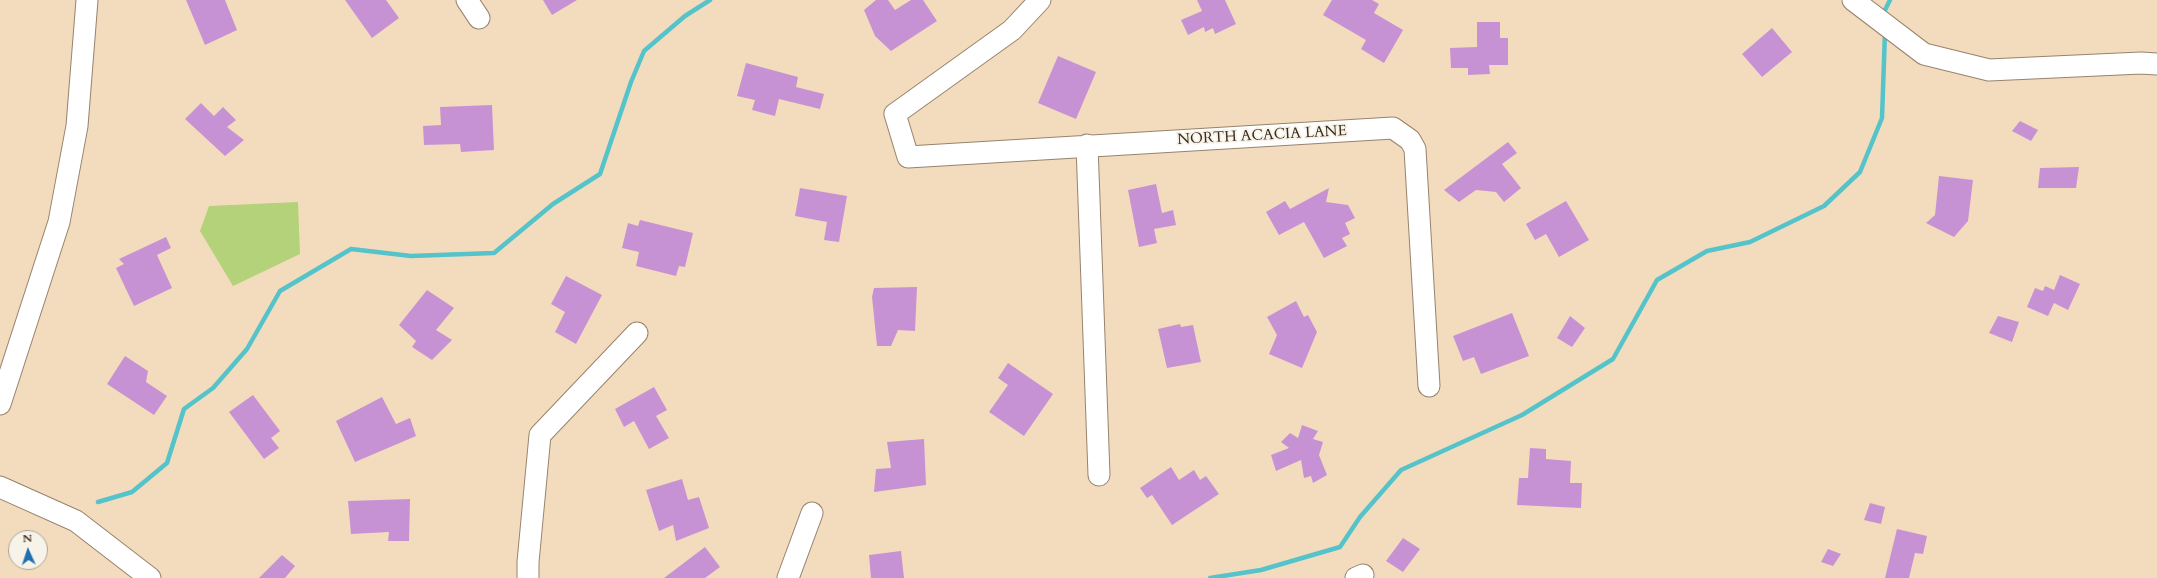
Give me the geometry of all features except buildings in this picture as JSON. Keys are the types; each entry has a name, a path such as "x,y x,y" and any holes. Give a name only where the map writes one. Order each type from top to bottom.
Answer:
{"street":[{"path":"0,404 59,222 77,126 87,0"},
{"path":"467,0 479,18"},
{"name":"NORTH ACACIA LANE","path":"1040,0 1012,30 895,114 908,157 1087,145 1393,128 1410,140 1415,149 1429,386"},
{"path":"1853,0 1924,54 1989,70 2141,63 2157,64"},
{"path":"1087,145 1099,475"},
{"path":"528,578 528,562 540,435 637,333"},
{"path":"0,487 76,521 150,578"},
{"path":"788,578 812,513"}],"green space":[{"path":"298,202 300,254 233,286 200,231 209,206"}],"waterway":[{"path":"98,502 132,492 167,463 184,409 213,388 247,349 280,291 351,249 411,256 494,253 553,204 600,174 631,82 644,51 685,16 710,0"},
{"path":"1885,17 1885,10 1890,0"},
{"path":"1210,578 1261,570 1340,547 1360,517 1401,470 1522,415 1613,359 1657,280 1707,251 1750,242 1824,206 1860,172 1882,118 1885,32"}]}
